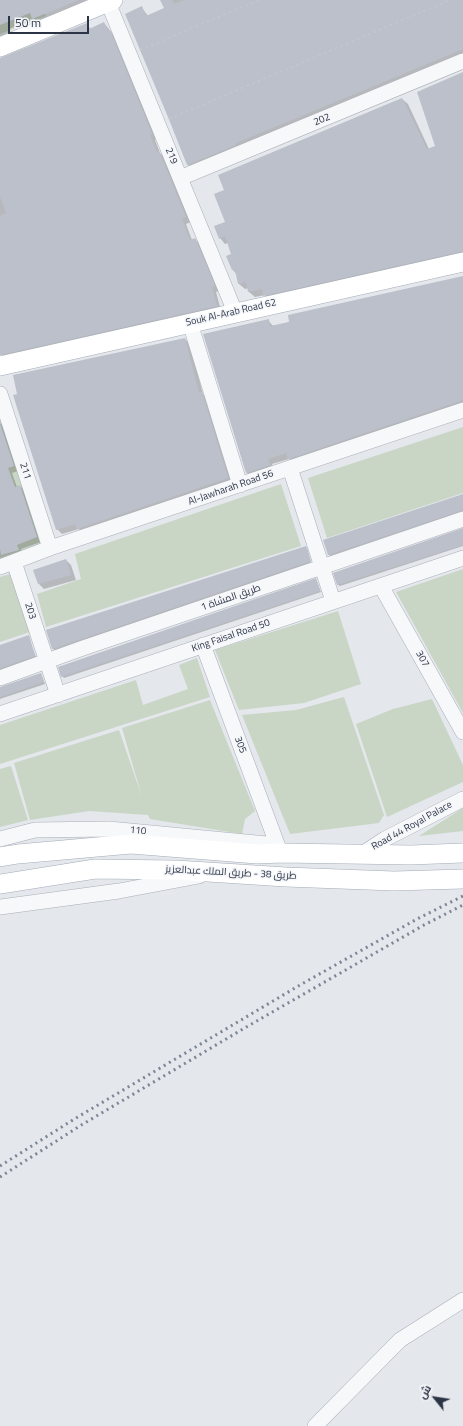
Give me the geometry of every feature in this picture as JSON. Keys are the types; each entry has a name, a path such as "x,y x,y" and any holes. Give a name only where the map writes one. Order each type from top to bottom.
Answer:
{"main road":[{"path":"0,47 109,1"},
{"name":"Souk Al-Arab Road 62","path":"0,366 463,262"},
{"name":"طريق 38 - طريق الملك عبدالعزيز","path":"0,858 18,854 131,844 257,854 279,849 362,854 411,855 463,853"},
{"name":"طريق 38 - طريق الملك عبدالعزيز","path":"0,884 95,869 176,870 394,881 463,879"}],"street":[{"name":"219","path":"109,1 129,54 235,312"},
{"name":"202","path":"180,178 463,61"},
{"path":"190,323 240,485"},
{"name":"211","path":"0,394 50,548"},
{"name":"Al-Jawharah Road 56","path":"7,564 50,548 463,410"},
{"path":"290,468 333,602"},
{"name":"طريق المشاة 1","path":"0,678 463,519"},
{"name":"King Faisal Road 50","path":"0,714 463,558"},
{"name":"203","path":"7,564 47,661 58,695"},
{"name":"307","path":"381,586 463,732"},
{"name":"305","path":"203,645 279,849"},
{"name":"Road 44 Royal Palace","path":"362,854 384,839 463,799"},
{"name":"110","path":"0,839 35,830 109,828 279,849"},
{"path":"0,907 119,891 219,872"},
{"path":"315,1426 400,1340 463,1300"}],"path":[{"path":"129,54 259,0"},
{"path":"158,123 450,0"}],"green space":[{"path":"0,0 40,0 46,16 0,34"},
{"path":"0,412 44,543 0,558"},
{"path":"463,427 463,493 327,538 308,478"},
{"path":"281,484 301,546 46,627 37,594 81,579 75,554"},
{"path":"463,569 463,713 396,592"},
{"path":"10,574 30,632 0,642 0,577"},
{"path":"338,611 361,684 304,703 239,710 215,650"},
{"path":"197,658 210,697 0,764 0,725 136,680 143,705 188,689 179,665"},
{"path":"344,697 384,815 379,823 290,834 242,715 296,710"},
{"path":"432,699 463,765 463,782 387,817 356,724 393,709"},
{"path":"210,700 255,811 245,819 242,834 150,819 148,815 89,811 30,820 14,763 119,730 142,797 122,728"},
{"path":"11,766 28,820 0,827 0,769"},
{"path":"463,808 463,831 419,836"}],"building":[{"path":"0,0 79,0 32,19 30,13 0,25"},
{"path":"160,0 172,0 174,4 185,0 463,0 463,49 236,143 236,145 187,165 125,14 142,6 146,16 164,8"},
{"path":"104,22 108,31 110,30 152,134 150,135 157,152 159,151 186,217 182,219 190,240 195,238 215,286 212,287 217,306 0,355 0,216 6,213 0,197 0,58 87,23 89,29"},
{"path":"463,72 463,251 263,296 262,289 248,292 246,282 238,284 235,270 232,270 226,256 231,254 225,236 219,239 214,226 225,222 214,194 224,190 218,175 402,98 427,149 435,146 417,92"},
{"path":"463,276 463,400 288,459 286,453 268,459 270,465 246,473 203,334 269,319 270,326 289,322 288,315"},
{"path":"185,338 199,393 202,392 228,478 77,529 75,524 56,530 13,395 17,394 13,375"},
{"path":"0,423 14,466 8,468 15,487 20,485 37,537 17,545 19,550 1,555 0,549"},
{"path":"463,494 463,510 328,555 323,540"},
{"path":"463,528 463,545 337,585 333,573"},
{"path":"306,546 311,561 52,649 46,630"},
{"path":"66,559 71,575 38,584 33,570"},
{"path":"316,578 320,591 61,677 58,667"},
{"path":"29,635 35,656 0,668 0,645"},
{"path":"41,673 44,682 0,697 0,687"}],"railway":[{"path":"0,1166 76,1118 300,985 417,919 463,896"},
{"path":"0,1177 83,1124 248,1026 424,925 463,905"}]}
